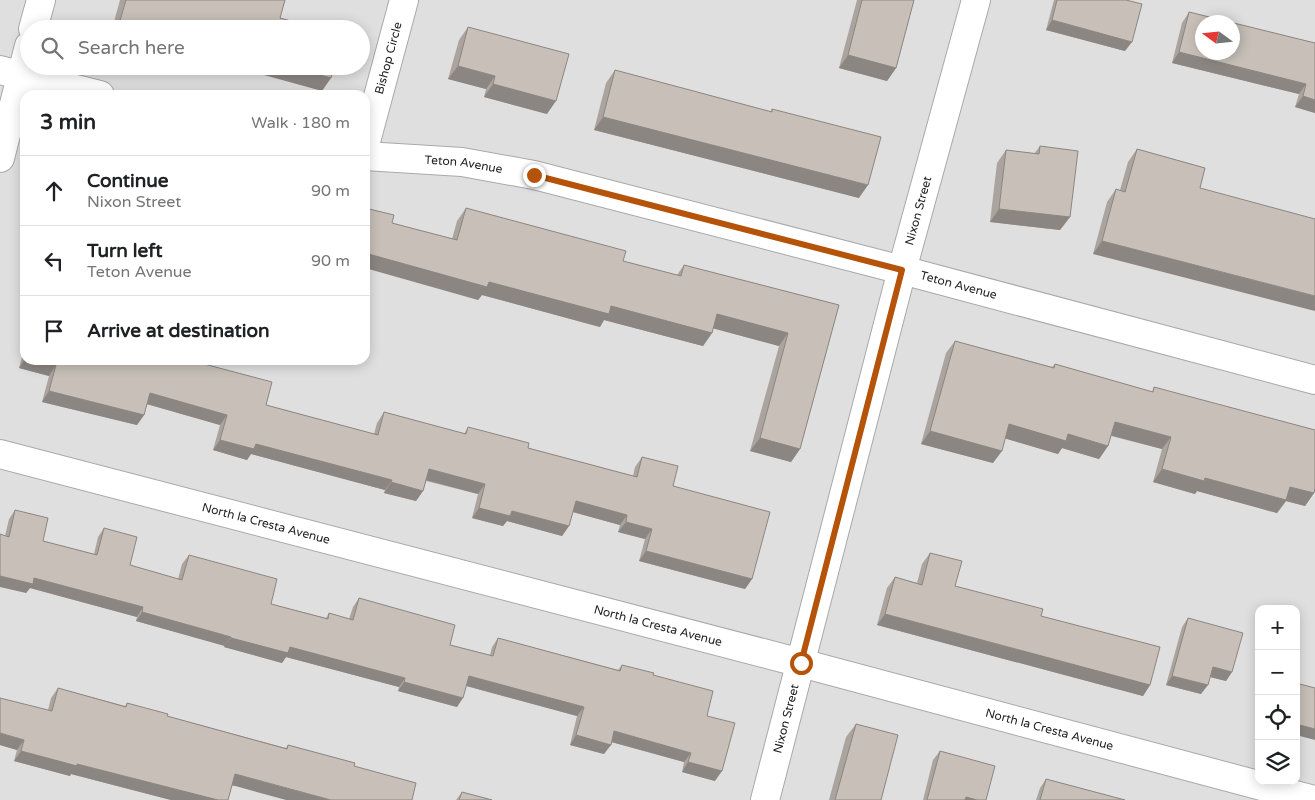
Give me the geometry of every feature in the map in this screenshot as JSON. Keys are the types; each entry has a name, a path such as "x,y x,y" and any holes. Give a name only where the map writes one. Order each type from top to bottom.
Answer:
{"street":[{"path":"35,20 41,0"},
{"name":"Bishop Circle","path":"370,127 404,0"},
{"name":"Nixon Street","path":"765,800 902,270 976,0"},
{"path":"0,158 10,73 20,59"},
{"path":"10,73 80,90"},
{"name":"Teton Avenue","path":"370,156 462,162 534,175 902,270 1315,380"},
{"name":"North la Cresta Avenue","path":"0,454 801,663 1314,800"}],"shaded area":[{"path":"0,0 1315,0 1315,800 0,800"}],"building":[{"path":"126,0 285,0 280,18 287,20 120,20"},
{"path":"862,0 914,0 896,68 848,55"},
{"path":"1057,0 1126,0 1142,4 1132,42 1052,20"},
{"path":"1189,12 1201,15 1195,15 1195,56 1179,52"},
{"path":"1240,25 1315,43 1315,100 1303,96 1306,84 1211,60 1240,60"},
{"path":"468,27 569,54 556,101 493,84 495,76 458,66"},
{"path":"615,70 772,112 772,109 881,137 868,185 603,117"},
{"path":"320,75 332,75 331,78"},
{"path":"1040,146 1078,151 1070,217 999,209 1006,150 1039,154"},
{"path":"1137,149 1205,168 1200,188 1315,219 1315,296 1102,241 1116,189 1125,192"},
{"path":"466,208 626,251 623,261 681,276 684,265 839,305 800,449 760,438 788,333 717,314 712,333 611,306 609,314 489,282 487,287 370,254 370,209 394,215 392,223 457,240"},
{"path":"955,341 1054,368 1055,364 1153,392 1154,387 1315,430 1314,493 1290,487 1286,500 1205,478 1204,481 1162,469 1171,437 1115,422 1108,446 1068,434 1066,441 1009,424 1002,451 930,431"},
{"path":"56,365 208,365 272,382 266,405 378,435 384,412 466,434 468,427 529,443 528,448 637,477 642,457 678,466 673,486 770,512 752,579 646,551 652,529 626,522 627,515 576,501 569,526 512,511 510,516 479,508 485,484 429,469 423,491 391,482 392,480 256,444 254,449 220,440 227,415 150,393 144,415 49,391"},
{"path":"15,510 48,518 43,541 97,555 104,528 137,537 130,565 182,580 189,555 277,579 271,604 328,619 329,613 353,620 359,598 455,625 450,645 493,656 498,638 620,671 622,665 713,691 707,716 735,723 722,771 688,762 691,753 614,731 611,745 576,735 584,707 469,676 463,698 404,682 405,678 290,647 288,653 231,638 142,612 143,607 34,578 33,584 0,576 0,534 9,537"},
{"path":"930,553 962,561 955,586 1043,609 1041,616 1160,647 1150,685 885,614 895,577 922,585"},
{"path":"1188,618 1243,633 1232,672 1213,667 1208,685 1172,676"},
{"path":"1300,684 1315,688 1315,729 1300,725"},
{"path":"58,688 126,707 127,703 287,749 288,745 355,763 354,766 416,783 412,800 331,800 235,774 228,800 218,800 21,751 24,740 0,733 0,698 52,711"},
{"path":"856,724 898,735 881,800 835,800"},
{"path":"940,751 995,766 986,800 966,797 965,800 927,800"},
{"path":"1046,779 1125,800 1040,800"},
{"path":"462,792 492,800 459,800"}],"route":[{"path":"534,175 902,270 801,663"}]}
